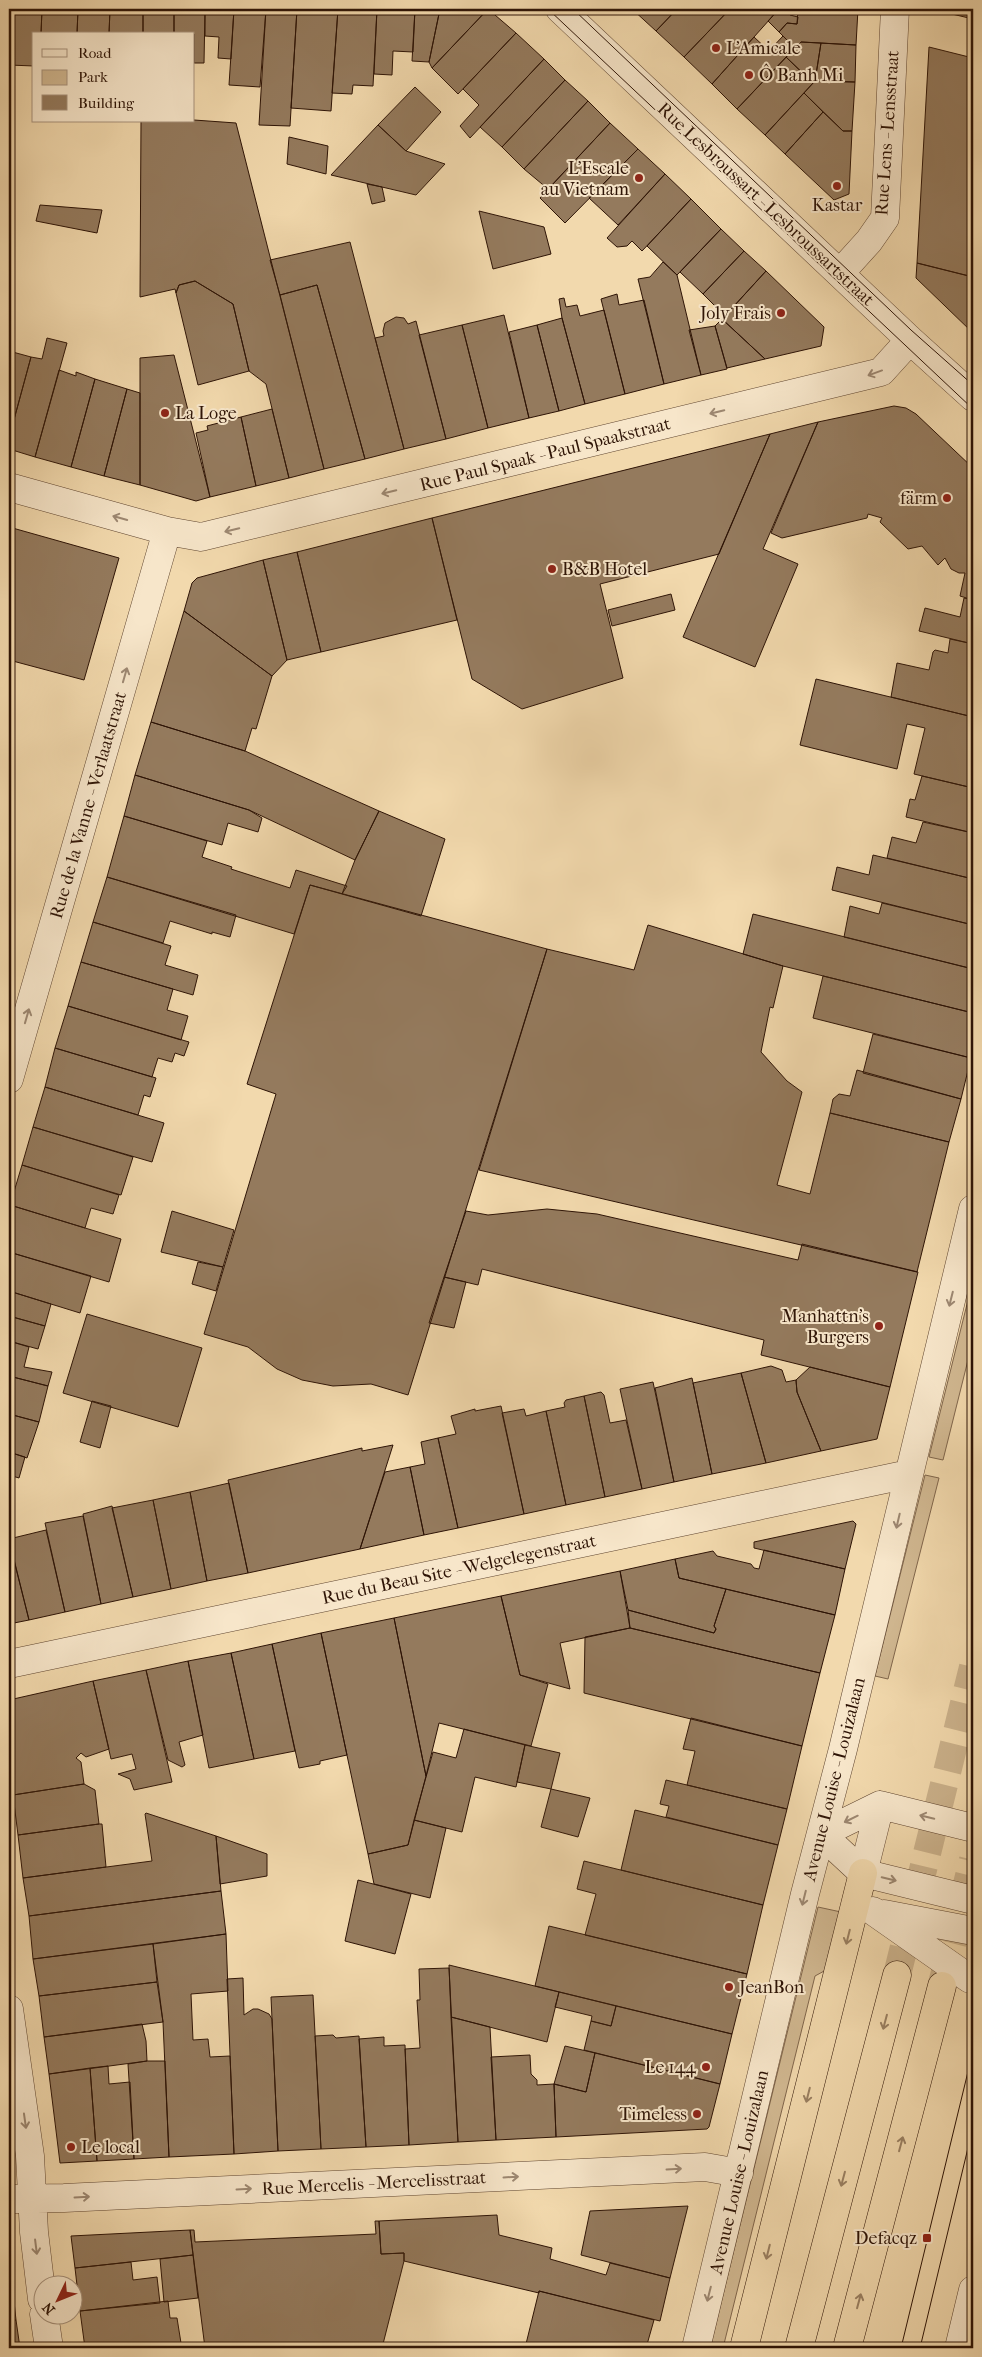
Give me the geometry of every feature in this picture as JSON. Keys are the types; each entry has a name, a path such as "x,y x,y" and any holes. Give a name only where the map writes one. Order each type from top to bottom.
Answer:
{"highway":[{"path":"744,2348 863,1873"},
{"path":"799,2348 897,1975"},
{"path":"847,2348 942,1986"}],"street":[{"name":"Rue Lesbroussart - Lesbroussartstraat","path":"560,9 910,340 973,397"},
{"name":"Rue Lens - Lensstraat","path":"840,273 869,241 885,218 896,9"},
{"name":"Rue Paul Spaak - Paul Spaakstraat","path":"9,487 167,531 201,537 881,372 910,340"},
{"name":"Rue de la Vanne - Verlaatstraat","path":"9,1079 167,531"},
{"name":"Avenue Louise - Louizalaan","path":"696,2348 973,1209"},
{"name":"Rue du Beau Site - Welgelegenstraat","path":"9,1664 909,1474"},
{"path":"863,1873 880,1805"},
{"path":"973,1828 880,1805 821,1834 863,1873 973,1900"},
{"path":"972,1980 873,1911 973,1931"},
{"path":"10,2015 30,2156 21,2198 34,2232 39,2274"},
{"name":"Rue Mercelis - Mercelisstraat","path":"21,2198 705,2167 739,2173"},
{"path":"959,2348 973,2290"},
{"path":"45,2324 48,2348"}],"green space":[{"path":"973,1280 973,1340 943,1460 929,1457"},
{"path":"925,1475 939,1478 888,1679 875,1676"},
{"path":"818,1907 841,1912 826,1970 815,1976 723,2348 710,2348"}],"building":[{"path":"9,9 42,9 41,32 32,32 32,66 9,65"},
{"path":"42,9 78,9 77,32 41,32"},
{"path":"78,9 110,9 109,32 77,32"},
{"path":"110,9 143,9 143,32 109,32"},
{"path":"143,9 174,9 174,32 143,32"},
{"path":"174,9 205,9 204,63 195,63 195,32 174,32"},
{"path":"205,9 234,9 231,59 218,58 219,37 205,36"},
{"path":"234,9 266,9 260,87 229,85"},
{"path":"266,9 297,9 290,126 259,125"},
{"path":"297,9 338,9 331,111 291,108"},
{"path":"338,9 377,9 373,86 353,85 352,94 332,93"},
{"path":"377,9 415,9 413,52 393,51 392,75 374,74"},
{"path":"415,9 440,9 429,62 412,61"},
{"path":"440,9 488,9 432,68 429,62"},
{"path":"488,9 516,33 458,94 432,68"},
{"path":"632,9 677,9 656,31"},
{"path":"677,9 730,9 684,57 656,31"},
{"path":"730,9 779,9 712,84 684,57"},
{"path":"779,9 790,11 790,15 798,17 797,24 787,23 779,32 768,21"},
{"path":"798,9 858,9 856,45 801,42 795,48 779,32 787,23 797,24"},
{"path":"931,9 973,9 973,19"},
{"path":"516,33 544,59 470,138 460,126 479,105 463,89"},
{"path":"783,36 795,48 737,109 712,84 754,37 769,51"},
{"path":"801,42 821,43 815,81 813,83 786,57"},
{"path":"821,43 856,45 855,82 815,81"},
{"path":"929,47 973,58 973,277 917,263"},
{"path":"786,57 813,83 765,135 737,109"},
{"path":"544,59 565,80 502,147 480,127"},
{"path":"565,80 588,101 524,169 502,147"},
{"path":"815,81 855,82 852,131 843,131 804,93"},
{"path":"415,87 441,112 406,151 378,125"},
{"path":"804,93 823,112 785,154 765,135"},
{"path":"588,101 610,123 548,189 524,169"},
{"path":"823,112 843,131 852,131 849,194 834,200 785,154"},
{"path":"195,120 236,123 324,469 289,478 266,384 249,371 233,304 195,281 179,285 176,293 175,289 140,297 141,122 195,122"},
{"path":"610,123 638,149 565,223 540,198"},
{"path":"378,125 406,151 445,164 416,195 331,175"},
{"path":"289,137 328,146 326,174 287,164"},
{"path":"638,149 665,174 618,225 589,198"},
{"path":"665,174 691,199 642,251 632,241 627,246 617,247 607,238"},
{"path":"367,184 382,187 385,201 372,204"},
{"path":"691,199 721,229 677,275 647,246"},
{"path":"40,205 102,210 97,233 36,221"},
{"path":"479,211 544,227 551,254 493,269"},
{"path":"721,229 744,251 703,294 680,272"},
{"path":"350,242 404,449 365,459 317,285 280,295 270,260"},
{"path":"744,251 766,271 725,316 703,294"},
{"path":"663,262 677,275 701,375 664,384 638,279 650,277"},
{"path":"917,263 973,277 973,333 916,278"},
{"path":"766,271 824,327 821,346 765,359 722,319"},
{"path":"195,281 233,304 249,371 198,385 176,293 179,285"},
{"path":"317,285 365,459 324,469 280,295"},
{"path":"617,294 619,305 644,300 664,384 625,394 601,299"},
{"path":"564,298 566,307 577,305 580,316 604,310 625,394 585,404 562,318 559,299"},
{"path":"504,315 529,418 488,428 462,325"},
{"path":"396,317 404,318 408,324 416,321 446,439 404,449 375,338 384,336 385,323"},
{"path":"562,318 585,404 559,411 537,325"},
{"path":"722,319 765,359 727,368 715,326"},
{"path":"462,325 488,428 446,439 419,335"},
{"path":"537,325 559,411 529,418 509,332"},
{"path":"715,326 727,369 701,375 689,330"},
{"path":"47,338 67,343 35,457 9,449 9,438 31,357 42,359"},
{"path":"9,351 31,357 9,438"},
{"name":"La Loge","path":"174,355 210,497 196,501 140,485 140,358"},
{"path":"59,370 76,376 76,372 95,379 71,467 35,457"},
{"path":"95,379 127,389 104,476 71,467"},
{"path":"127,389 140,393 140,485 104,476"},
{"path":"894,406 906,408 916,414 973,468 973,600 960,596 965,573 959,573 951,569 945,558 938,565 922,546 908,549 880,522 882,518 868,514 867,518 782,538 771,533 818,422"},
{"path":"272,409 289,478 256,486 241,417"},
{"path":"241,417 256,486 210,497 196,433 208,430 207,426"},
{"path":"818,422 763,549 798,564 755,667 683,637 770,434"},
{"name":"B&B Hotel","path":"770,434 719,554 600,584 623,678 522,709 472,679 432,518"},
{"path":"432,518 457,620 321,652 297,552"},
{"path":"9,527 119,558 84,680 9,660"},
{"path":"297,552 321,652 287,660 263,560"},
{"path":"263,560 287,660 272,676 184,611 192,583 197,578"},
{"path":"671,594 675,610 612,626 608,610"},
{"path":"964,598 973,600 973,644 919,631 925,608 960,617"},
{"path":"184,611 272,676 256,729 252,728 245,751 151,722"},
{"path":"950,639 973,644 973,717 891,697 897,663 929,670 933,652 935,650 948,653"},
{"path":"816,679 973,717 973,788 914,774 925,728 907,724 897,769 800,745"},
{"path":"151,722 245,751 379,811 355,860 249,810 135,775"},
{"path":"135,775 249,810 262,818 258,832 228,823 222,845 124,816"},
{"path":"922,776 973,788 973,833 906,817 910,799 915,800"},
{"path":"379,811 445,839 421,916 342,894 355,860"},
{"path":"124,816 207,841 202,857 232,867 231,869 290,888 296,870 347,886 342,894 310,885 294,934 107,877"},
{"path":"923,822 973,833 973,879 887,858 892,837 916,843"},
{"path":"873,855 973,879 973,925 832,890 837,867 869,875"},
{"path":"107,877 236,915 230,937 212,932 212,934 170,921 163,943 93,922"},
{"path":"310,885 547,949 408,1395 371,1384 333,1386 302,1380 277,1369 248,1347 204,1334 276,1094 247,1084"},
{"path":"882,903 973,925 973,969 844,937 850,906 879,914"},
{"path":"753,914 973,969 973,1013 783,966 743,954"},
{"path":"93,922 171,946 165,965 198,975 193,995 81,962"},
{"path":"648,925 783,966 773,1008 770,1007 761,1052 787,1081 802,1092 777,1185 810,1194 830,1113 949,1142 917,1272 479,1170 547,949 634,970"},
{"path":"81,962 173,989 167,1010 188,1016 181,1040 68,1006"},
{"path":"823,976 973,1013 973,1049 971,1058 813,1018"},
{"path":"68,1006 189,1042 184,1056 175,1053 172,1062 158,1058 152,1077 55,1048"},
{"path":"873,1034 971,1058 961,1099 863,1073"},
{"path":"55,1048 156,1078 150,1097 144,1095 138,1115 45,1087"},
{"path":"857,1070 961,1099 949,1142 830,1113 833,1099 839,1094 850,1096"},
{"path":"45,1087 164,1123 152,1162 33,1127"},
{"path":"33,1127 133,1157 121,1195 22,1165"},
{"path":"22,1165 119,1195 113,1214 91,1208 85,1228 10,1205"},
{"path":"10,1205 121,1239 109,1282 9,1252"},
{"path":"547,1209 597,1214 798,1260 802,1244 918,1272 890,1387 761,1355 764,1340 482,1269 478,1285 444,1277 466,1211 488,1215"},
{"path":"172,1211 234,1230 223,1267 161,1252"},
{"path":"9,1252 91,1276 80,1313 9,1291"},
{"path":"198,1262 223,1267 216,1291 192,1284"},
{"path":"444,1277 466,1282 454,1328 429,1323"},
{"path":"9,1291 51,1304 45,1326 9,1316"},
{"path":"87,1314 202,1348 178,1427 63,1393"},
{"path":"9,1316 45,1326 38,1349 9,1341"},
{"path":"9,1341 29,1347 24,1367 52,1372 48,1386 9,1376"},
{"path":"771,1366 782,1370 786,1382 796,1380 797,1392 821,1451 766,1463 741,1373"},
{"path":"810,1367 890,1387 877,1439 821,1451 797,1392 796,1380"},
{"path":"741,1373 766,1463 712,1474 693,1383"},
{"path":"9,1376 48,1386 39,1422 9,1414"},
{"path":"692,1378 712,1474 674,1482 655,1388"},
{"path":"653,1382 674,1482 642,1489 620,1389"},
{"path":"601,1392 604,1395 610,1423 626,1420 642,1489 605,1497 584,1396"},
{"path":"584,1396 605,1497 566,1505 546,1411 565,1407 564,1403 566,1400"},
{"path":"92,1401 111,1406 100,1448 80,1442"},
{"path":"501,1406 524,1514 458,1528 438,1438 456,1434 451,1416 475,1409 475,1411"},
{"path":"524,1409 526,1416 546,1411 566,1505 524,1514 502,1413"},
{"path":"9,1414 39,1422 27,1458 9,1452"},
{"path":"438,1438 458,1528 424,1535 410,1467 425,1464 421,1442"},
{"path":"393,1445 360,1549 248,1573 228,1480 362,1448 362,1451"},
{"path":"9,1452 25,1457 19,1478 9,1475"},
{"path":"410,1467 424,1535 360,1549 385,1472"},
{"path":"229,1483 248,1573 207,1581 190,1492"},
{"path":"190,1492 207,1581 171,1589 153,1500"},
{"path":"153,1500 171,1589 133,1597 112,1508"},
{"path":"112,1506 133,1597 101,1604 83,1514"},
{"path":"83,1516 101,1604 65,1612 45,1523"},
{"path":"853,1521 856,1524 845,1569 754,1548 754,1542"},
{"path":"46,1530 65,1612 29,1620 9,1539"},
{"path":"9,1541 29,1620 9,1624"},
{"path":"764,1550 845,1569 835,1615 679,1578 675,1559 713,1551 717,1556 751,1564 754,1568 759,1569"},
{"path":"675,1559 679,1578 726,1589 714,1626 716,1629 714,1633 628,1610 620,1571"},
{"path":"620,1571 630,1628 560,1643 570,1689 520,1675 501,1596"},
{"path":"726,1589 835,1615 820,1673 630,1628 628,1610 714,1633 716,1629 714,1626"},
{"path":"501,1596 520,1675 548,1684 531,1746 439,1723 426,1776 394,1618"},
{"path":"394,1618 426,1776 408,1845 368,1854 321,1633"},
{"path":"630,1628 820,1673 802,1746 584,1693 585,1637"},
{"path":"321,1633 347,1755 320,1761 320,1764 299,1768 272,1644"},
{"path":"272,1644 295,1751 254,1759 231,1653"},
{"path":"231,1653 254,1759 209,1768 188,1661"},
{"path":"188,1661 203,1735 179,1742 185,1765 182,1767 168,1760 146,1670"},
{"path":"146,1670 172,1782 134,1790 130,1779 118,1774 136,1769 132,1754 111,1759 93,1681"},
{"path":"93,1681 109,1749 86,1757 81,1753 76,1758 81,1762 84,1784 13,1795 9,1764 9,1700"},
{"path":"691,1718 802,1746 787,1809 687,1785 695,1751 683,1749"},
{"path":"464,1729 525,1745 516,1787 475,1777 462,1832 414,1820 433,1752 456,1758"},
{"path":"525,1745 560,1753 551,1789 517,1782"},
{"path":"666,1780 787,1809 778,1845 666,1817 669,1806 660,1804"},
{"path":"84,1784 95,1790 99,1824 18,1835 13,1795"},
{"path":"551,1789 590,1798 578,1837 541,1827"},
{"path":"635,1810 778,1845 763,1905 621,1870"},
{"path":"146,1813 216,1836 221,1891 29,1916 23,1878 152,1861"},
{"path":"414,1820 446,1828 430,1898 374,1884 368,1854 408,1845"},
{"path":"102,1824 106,1867 23,1878 18,1835"},
{"path":"216,1836 267,1854 267,1876 220,1884"},
{"path":"584,1861 763,1905 747,1974 585,1935 596,1894 577,1889"},
{"path":"358,1880 411,1894 395,1954 345,1941"},
{"path":"221,1891 226,1934 33,1959 29,1916"},
{"path":"549,1926 747,1974 732,2034 535,1986"},
{"path":"226,1934 228,1991 191,1994 193,2040 208,2039 210,2057 230,2056 234,2154 169,2157 163,2022 153,1944"},
{"path":"153,1944 157,1982 39,1996 33,1959"},
{"path":"449,1965 559,1992 547,2042 451,2017"},
{"path":"449,1968 458,2142 409,2145 405,2049 420,2048 417,2000 420,2000 419,1969"},
{"path":"243,1978 244,2015 253,2009 258,2009 269,2014 272,2019 278,2151 234,2154 227,1979"},
{"path":"157,1982 163,2022 44,2037 39,1996"},
{"path":"559,1992 616,2006 611,2026 591,2021 592,2016 555,2007"},
{"path":"313,1995 321,2149 278,2151 271,1997"},
{"path":"616,2006 732,2034 720,2084 584,2050 591,2021 611,2026"},
{"path":"451,2017 490,2027 496,2140 458,2142"},
{"path":"142,2024 146,2041 147,2061 49,2074 44,2037"},
{"path":"333,2035 336,2038 359,2036 366,2147 321,2149 315,2036"},
{"path":"384,2037 384,2046 405,2045 409,2145 366,2147 359,2039"},
{"path":"565,2046 595,2053 586,2092 554,2084"},
{"path":"595,2053 720,2084 709,2127 707,2129 556,2137 554,2084 586,2092"},
{"path":"530,2055 531,2074 537,2080 537,2085 554,2084 556,2137 496,2140 491,2057"},
{"path":"165,2061 169,2157 134,2159 128,2064"},
{"path":"108,2066 109,2084 130,2082 134,2159 97,2161 90,2068"},
{"path":"90,2068 97,2161 60,2163 49,2074"},
{"path":"688,2206 670,2278 581,2255 590,2211"},
{"path":"497,2215 499,2235 552,2248 550,2259 606,2275 610,2263 670,2278 660,2321 539,2291 539,2293 404,2261 404,2253 381,2254 379,2221"},
{"path":"375,2221 379,2221 381,2254 404,2253 404,2261 382,2348 205,2348 190,2230 194,2230 195,2242 376,2234"},
{"path":"190,2230 193,2255 75,2268 71,2236"},
{"path":"193,2255 198,2298 164,2302 160,2259"},
{"path":"131,2262 133,2280 157,2277 160,2303 82,2311 82,2274 76,2274 75,2268"},
{"path":"12,2283 16,2320 9,2321 9,2284"},
{"path":"539,2291 654,2320 646,2348 525,2348"},
{"path":"168,2301 170,2318 177,2318 181,2343 142,2348 85,2348 82,2311"},
{"path":"16,2320 20,2348 9,2348 9,2321"}],"tunnel":[{"path":"897,1975 973,1667"},
{"path":"942,1984 973,1860"}],"tram line":[{"path":"548,9 973,409"},
{"path":"573,9 911,330 973,385"},
{"path":"901,2348 973,2051"},
{"path":"920,2348 973,2127"}],"place":[{"name":"L'Amicale","path":"716,48"},
{"name":"Ô Banh Mi","path":"749,75"},
{"name":"L'Escale au Vietnam","path":"639,178"},
{"name":"Kastar","path":"837,186"},
{"name":"Joly Frais","path":"781,313"},
{"name":"La Loge","path":"165,413"},
{"name":"färm","path":"947,498"},
{"name":"B&B Hotel","path":"552,569"},
{"name":"Manhattn's Burgers","path":"879,1326"},
{"name":"JeanBon","path":"729,1987"},
{"name":"Le 144","path":"706,2067"},
{"name":"Timeless","path":"697,2114"},
{"name":"Le local","path":"71,2147"},
{"name":"Defacqz","path":"927,2238"}]}
